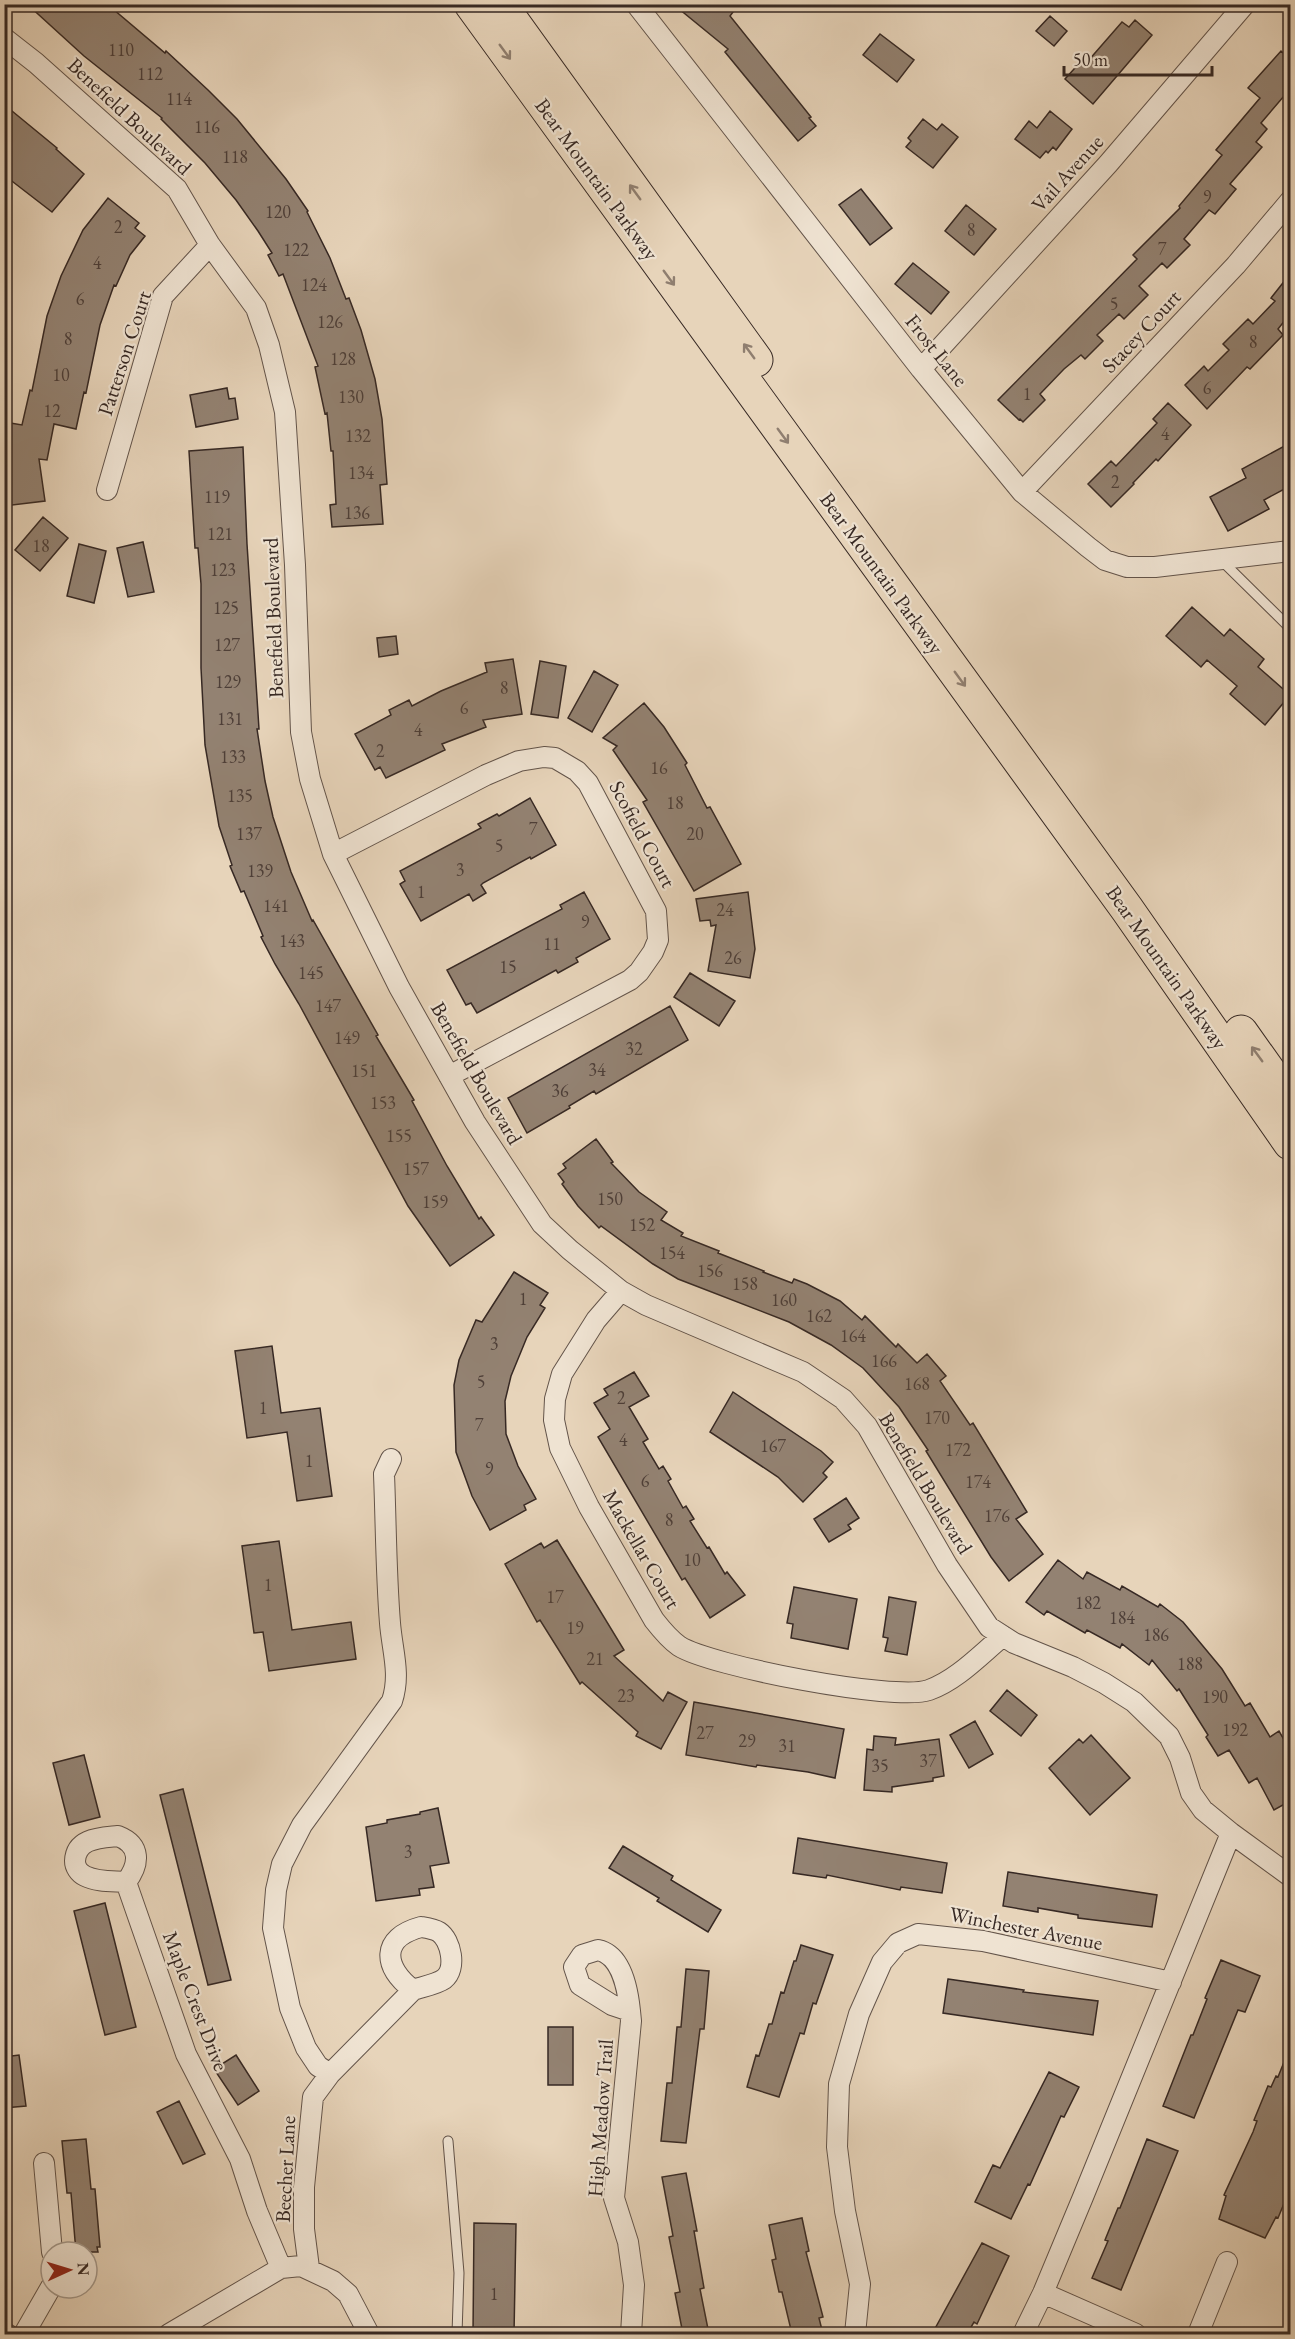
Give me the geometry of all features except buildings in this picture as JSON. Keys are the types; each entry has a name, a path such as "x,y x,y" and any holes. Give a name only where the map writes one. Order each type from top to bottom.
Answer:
{"highway":[{"name":"Bear Mountain Parkway","path":"471,4 1127,909 1290,1143"},
{"name":"Bear Mountain Parkway","path":"500,4 1290,1101"}],"street":[{"name":"Vail Avenue","path":"921,369 1108,164 1245,4"},
{"name":"Frost Lane","path":"641,7 921,369 1022,492 1105,560 1127,567 1155,567 1290,551"},
{"name":"Benefield Boulevard","path":"4,38 36,63 177,189 210,245 256,308 269,345 285,412 296,566 301,732 310,779 333,854 399,987 449,1076 475,1122 542,1224 621,1291 646,1305 803,1372 843,1400 867,1426 946,1565 989,1627 1014,1643 1073,1667 1104,1683 1134,1702 1169,1736 1180,1758 1191,1793 1203,1810 1290,1876"},
{"name":"Stacey Court","path":"1022,492 1236,265 1290,201"},
{"name":"Patterson Court","path":"107,490 163,296 210,245"},
{"name":"Scofield Court","path":"333,854 486,775 519,761 544,756 565,763 588,783 637,873 656,911 658,926 658,940 653,952 639,972 630,980 449,1076"},
{"name":"Mackellar Court","path":"621,1291 596,1320 562,1374 555,1399 554,1420 560,1448 589,1507 654,1620 665,1633 680,1646 706,1658 834,1686 897,1693 928,1691 951,1679 1003,1636"},
{"path":"330,2074 318,2066 306,2048 290,2008 273,1928 276,1890 282,1864 302,1825 392,1701 397,1687 397,1668 390,1624 384,1474 391,1459"},
{"path":"1023,2334 1043,2293 1232,1833"},
{"name":"Maple Crest Drive","path":"126,1882 186,2054 240,2160 257,2211 281,2268"},
{"name":"Winchester Avenue","path":"855,2334 860,2283 844,2211 837,2146 839,2084 859,2014 882,1962 898,1943 918,1934 983,1941 1171,1982"},
{"name":"Beecher Lane","path":"309,2268 304,2229 304,2187 313,2097 330,2074 413,1990"},
{"name":"High Meadow Trail","path":"630,2011 631,2021 614,2198 628,2242 634,2285 631,2334"},
{"path":"44,2163 51,2240"},
{"path":"1198,2334 1227,2262"},
{"path":"169,2334 281,2268 301,2266 333,2281 348,2294 369,2334"},
{"path":"1043,2293 1136,2334"},
{"path":"24,2334 44,2300"}],"lane":[{"path":"1221,560 1290,628"},
{"path":"448,2141 459,2273 457,2334"}]}
